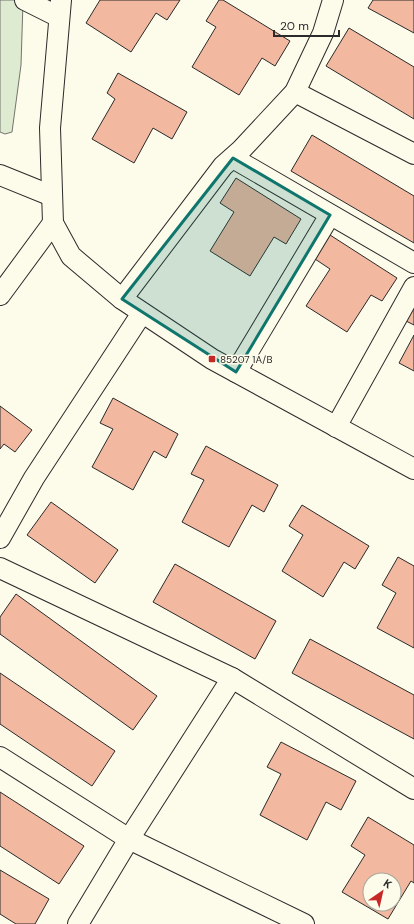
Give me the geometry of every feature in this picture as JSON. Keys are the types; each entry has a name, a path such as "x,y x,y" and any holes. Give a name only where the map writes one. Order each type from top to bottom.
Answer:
{"street":[{"path":"25,0 60,9 50,128 53,223 71,256 122,299 212,359 414,469"},
{"path":"122,299 223,166 233,158 295,92 323,33 333,0"},
{"path":"295,92 414,154"},
{"path":"233,158 414,263"},
{"path":"0,175 52,196"},
{"path":"236,372 330,215"},
{"path":"0,295 53,223"},
{"path":"336,427 414,287"},
{"path":"0,538 34,478 142,312"},
{"path":"0,568 232,678 414,789"},
{"path":"78,924 129,839 232,678"},
{"path":"0,757 129,839 282,919 304,924"}],"highlighted area":[{"path":"233,158 330,215 236,372 122,299"}],"green space":[{"path":"0,0 20,0 23,2 21,65 12,132 5,134 0,132"}],"building":[{"path":"100,0 180,0 167,20 156,13 131,52 86,23"},
{"path":"219,0 223,0 290,41 275,66 262,58 239,95 192,67 216,27 206,21"},
{"path":"373,0 414,0 414,33 368,8"},
{"path":"349,28 414,67 414,119 326,66"},
{"path":"118,73 187,112 172,139 153,128 134,163 92,139 115,99 107,93"},
{"path":"312,135 414,196 414,243 291,171"},
{"path":"236,178 301,219 286,244 274,237 250,276 210,251 234,212 220,203"},
{"path":"330,235 397,278 382,301 371,295 347,332 306,306 330,269 315,259"},
{"path":"414,307 414,325 406,321"},
{"path":"414,335 414,371 399,363"},
{"path":"113,398 178,434 166,458 154,451 133,490 92,467 113,429 100,423"},
{"path":"0,406 32,430 15,452 4,444 0,449"},
{"path":"206,446 278,485 264,512 252,505 229,547 182,522 204,480 191,474"},
{"path":"51,502 118,550 95,583 27,535"},
{"path":"302,505 369,546 355,569 344,562 323,597 282,571 303,535 289,526"},
{"path":"398,557 414,566 414,648 377,628 396,593 382,585"},
{"path":"175,564 276,621 255,659 153,602"},
{"path":"16,594 157,696 133,730 0,634 0,617"},
{"path":"310,639 414,695 414,739 292,673"},
{"path":"0,673 115,751 92,786 0,724"},
{"path":"281,742 356,781 341,810 326,802 307,840 260,815 281,774 267,767"},
{"path":"0,792 84,846 59,884 0,846"},
{"path":"368,817 414,845 414,883 411,881 402,896 402,872 362,872 362,904 342,892 365,855 351,846"},
{"path":"0,870 49,899 35,924 16,924 0,914"},
{"path":"376,912 392,912 388,919"}],"place":[{"name":"85207 1A/B","path":"212,359"}]}
